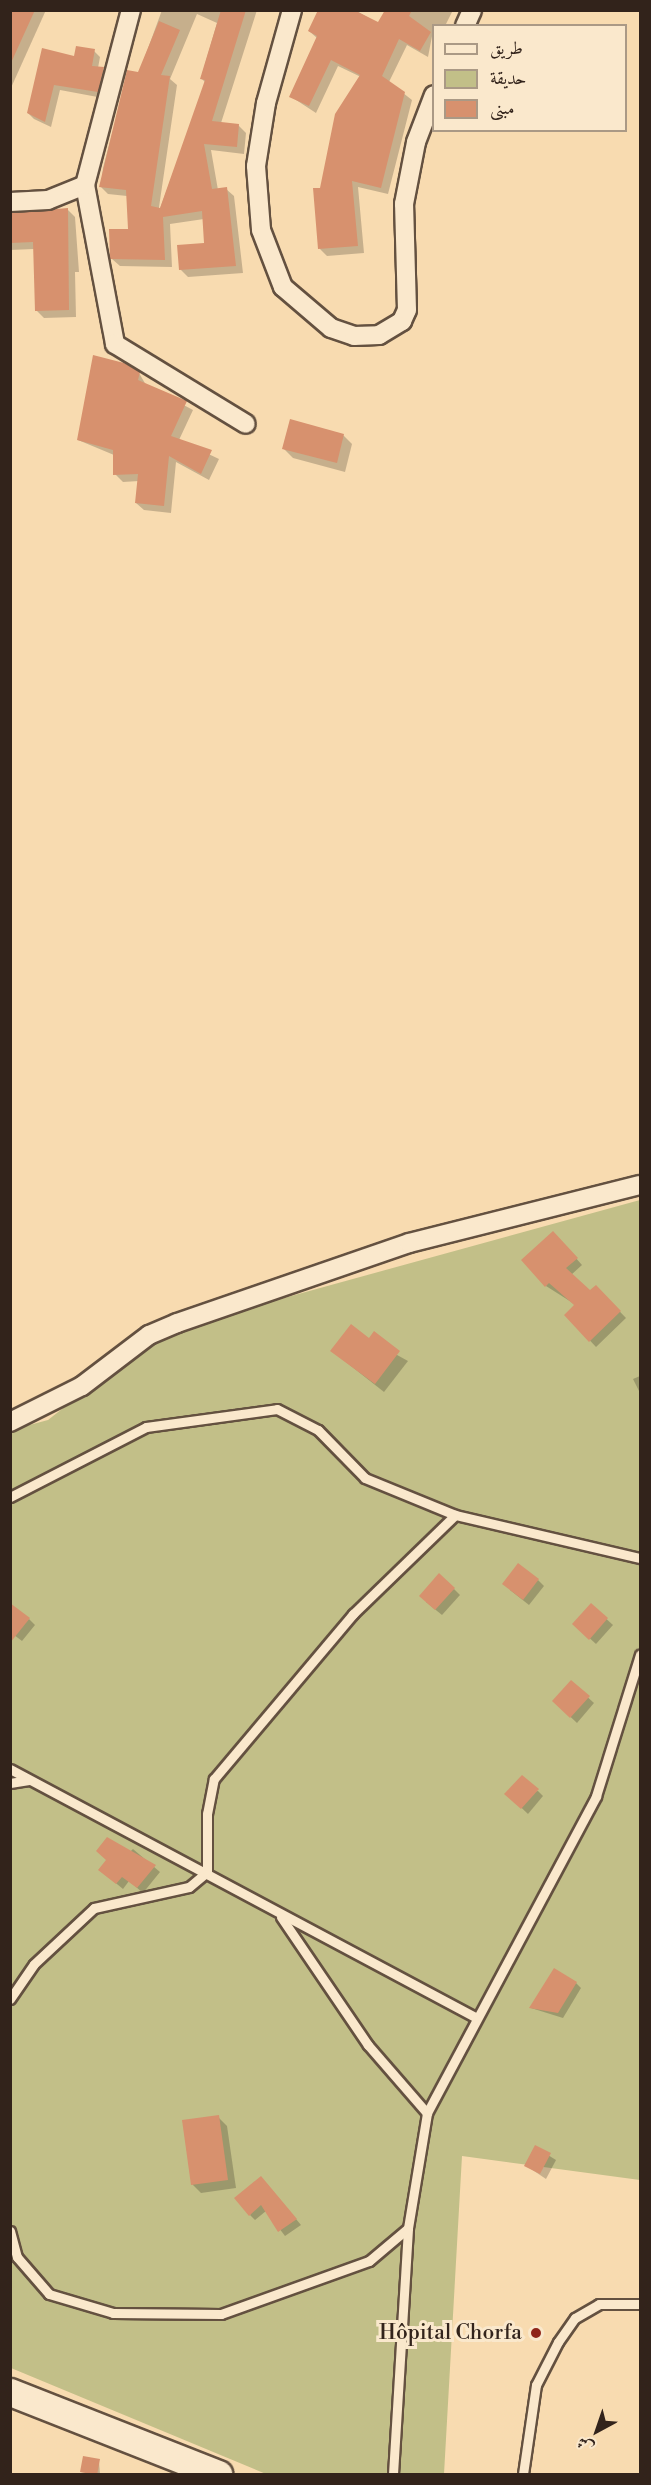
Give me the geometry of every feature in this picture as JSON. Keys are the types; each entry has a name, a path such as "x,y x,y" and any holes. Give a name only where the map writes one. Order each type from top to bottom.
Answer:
{"main road":[{"path":"10,2392 218,2475"}],"street":[{"path":"131,10 85,185 115,344 246,424"},
{"path":"292,10 255,165 261,230 283,287 331,328 354,336 379,335 402,321 407,309 404,204 413,151 432,100"},
{"path":"466,24 472,10"},
{"path":"10,202 48,200 85,185"},
{"path":"10,1422 82,1386 149,1335 177,1323 409,1243 640,1185"}],"lane":[{"path":"10,1497 146,1427 277,1409 318,1430 365,1478 455,1515 640,1558"},
{"path":"207,1872 207,1814 214,1779 353,1614 455,1515"},
{"path":"393,2475 408,2228 427,2113 475,2017 596,1796 640,1655"},
{"path":"10,1769 207,1872 280,1915 475,2017"},
{"path":"10,1783 29,1780"},
{"path":"10,1999 34,1964 94,1908 189,1887 207,1872"},
{"path":"280,1915 368,2045 427,2113"},
{"path":"10,2231 17,2257 49,2294 113,2313 221,2314 369,2261 408,2228"},
{"path":"523,2475 536,2385 558,2342 575,2318 599,2304 640,2304"}],"green space":[{"path":"640,1200 640,2180 462,2156 444,2474 266,2474 11,2368 11,1430 48,1420 160,1332"}],"building":[{"path":"10,10 35,10 10,65"},
{"path":"221,10 246,10 212,121 239,124 237,147 204,144 212,189 227,187 236,266 179,270 177,245 204,243 202,211 163,217 165,260 110,259 109,229 128,229 126,190 99,187 127,70 138,72 159,21 180,30 161,75 170,76 151,206 160,208 205,80 200,79"},
{"path":"318,10 354,10 378,22 385,10 412,10 409,16 431,32 420,51 399,39 382,76 405,92 381,188 352,181 358,246 318,249 313,188 320,188 335,114 360,75 331,60 309,106 289,97 317,36 308,31"},
{"path":"76,46 95,49 92,66 104,67 98,92 54,85 45,122 27,113 42,48 74,56"},
{"path":"68,208 69,310 35,311 33,242 10,243 10,213"},
{"path":"93,355 124,363 140,372 138,380 187,401 171,436 212,450 201,474 169,456 164,506 135,503 138,474 113,475 113,450 77,440"},
{"path":"290,419 344,434 337,463 282,449"},
{"path":"553,1231 578,1258 566,1268 590,1290 596,1285 621,1311 589,1342 564,1315 574,1305 549,1283 545,1287 521,1260"},
{"path":"351,1324 369,1338 374,1331 400,1351 375,1384 330,1351"},
{"path":"518,1563 539,1579 523,1600 502,1584"},
{"path":"439,1573 455,1588 435,1610 419,1596"},
{"path":"10,1603 30,1618 10,1643"},
{"path":"591,1603 608,1618 589,1640 572,1624"},
{"path":"571,1680 590,1696 570,1718 552,1701"},
{"path":"522,1775 539,1789 521,1809 504,1794"},
{"path":"107,1837 156,1865 137,1888 122,1877 116,1884 98,1870 106,1860 96,1851"},
{"path":"554,1968 577,1982 558,2013 529,2008"},
{"path":"219,2115 228,2180 191,2185 182,2120"},
{"path":"535,2145 551,2153 540,2174 524,2166"},
{"path":"261,2176 297,2219 278,2232 261,2205 249,2216 234,2198"},
{"path":"83,2456 100,2459 97,2475 80,2472"}],"place":[{"name":"Hôpital Chorfa","path":"536,2333"}]}
